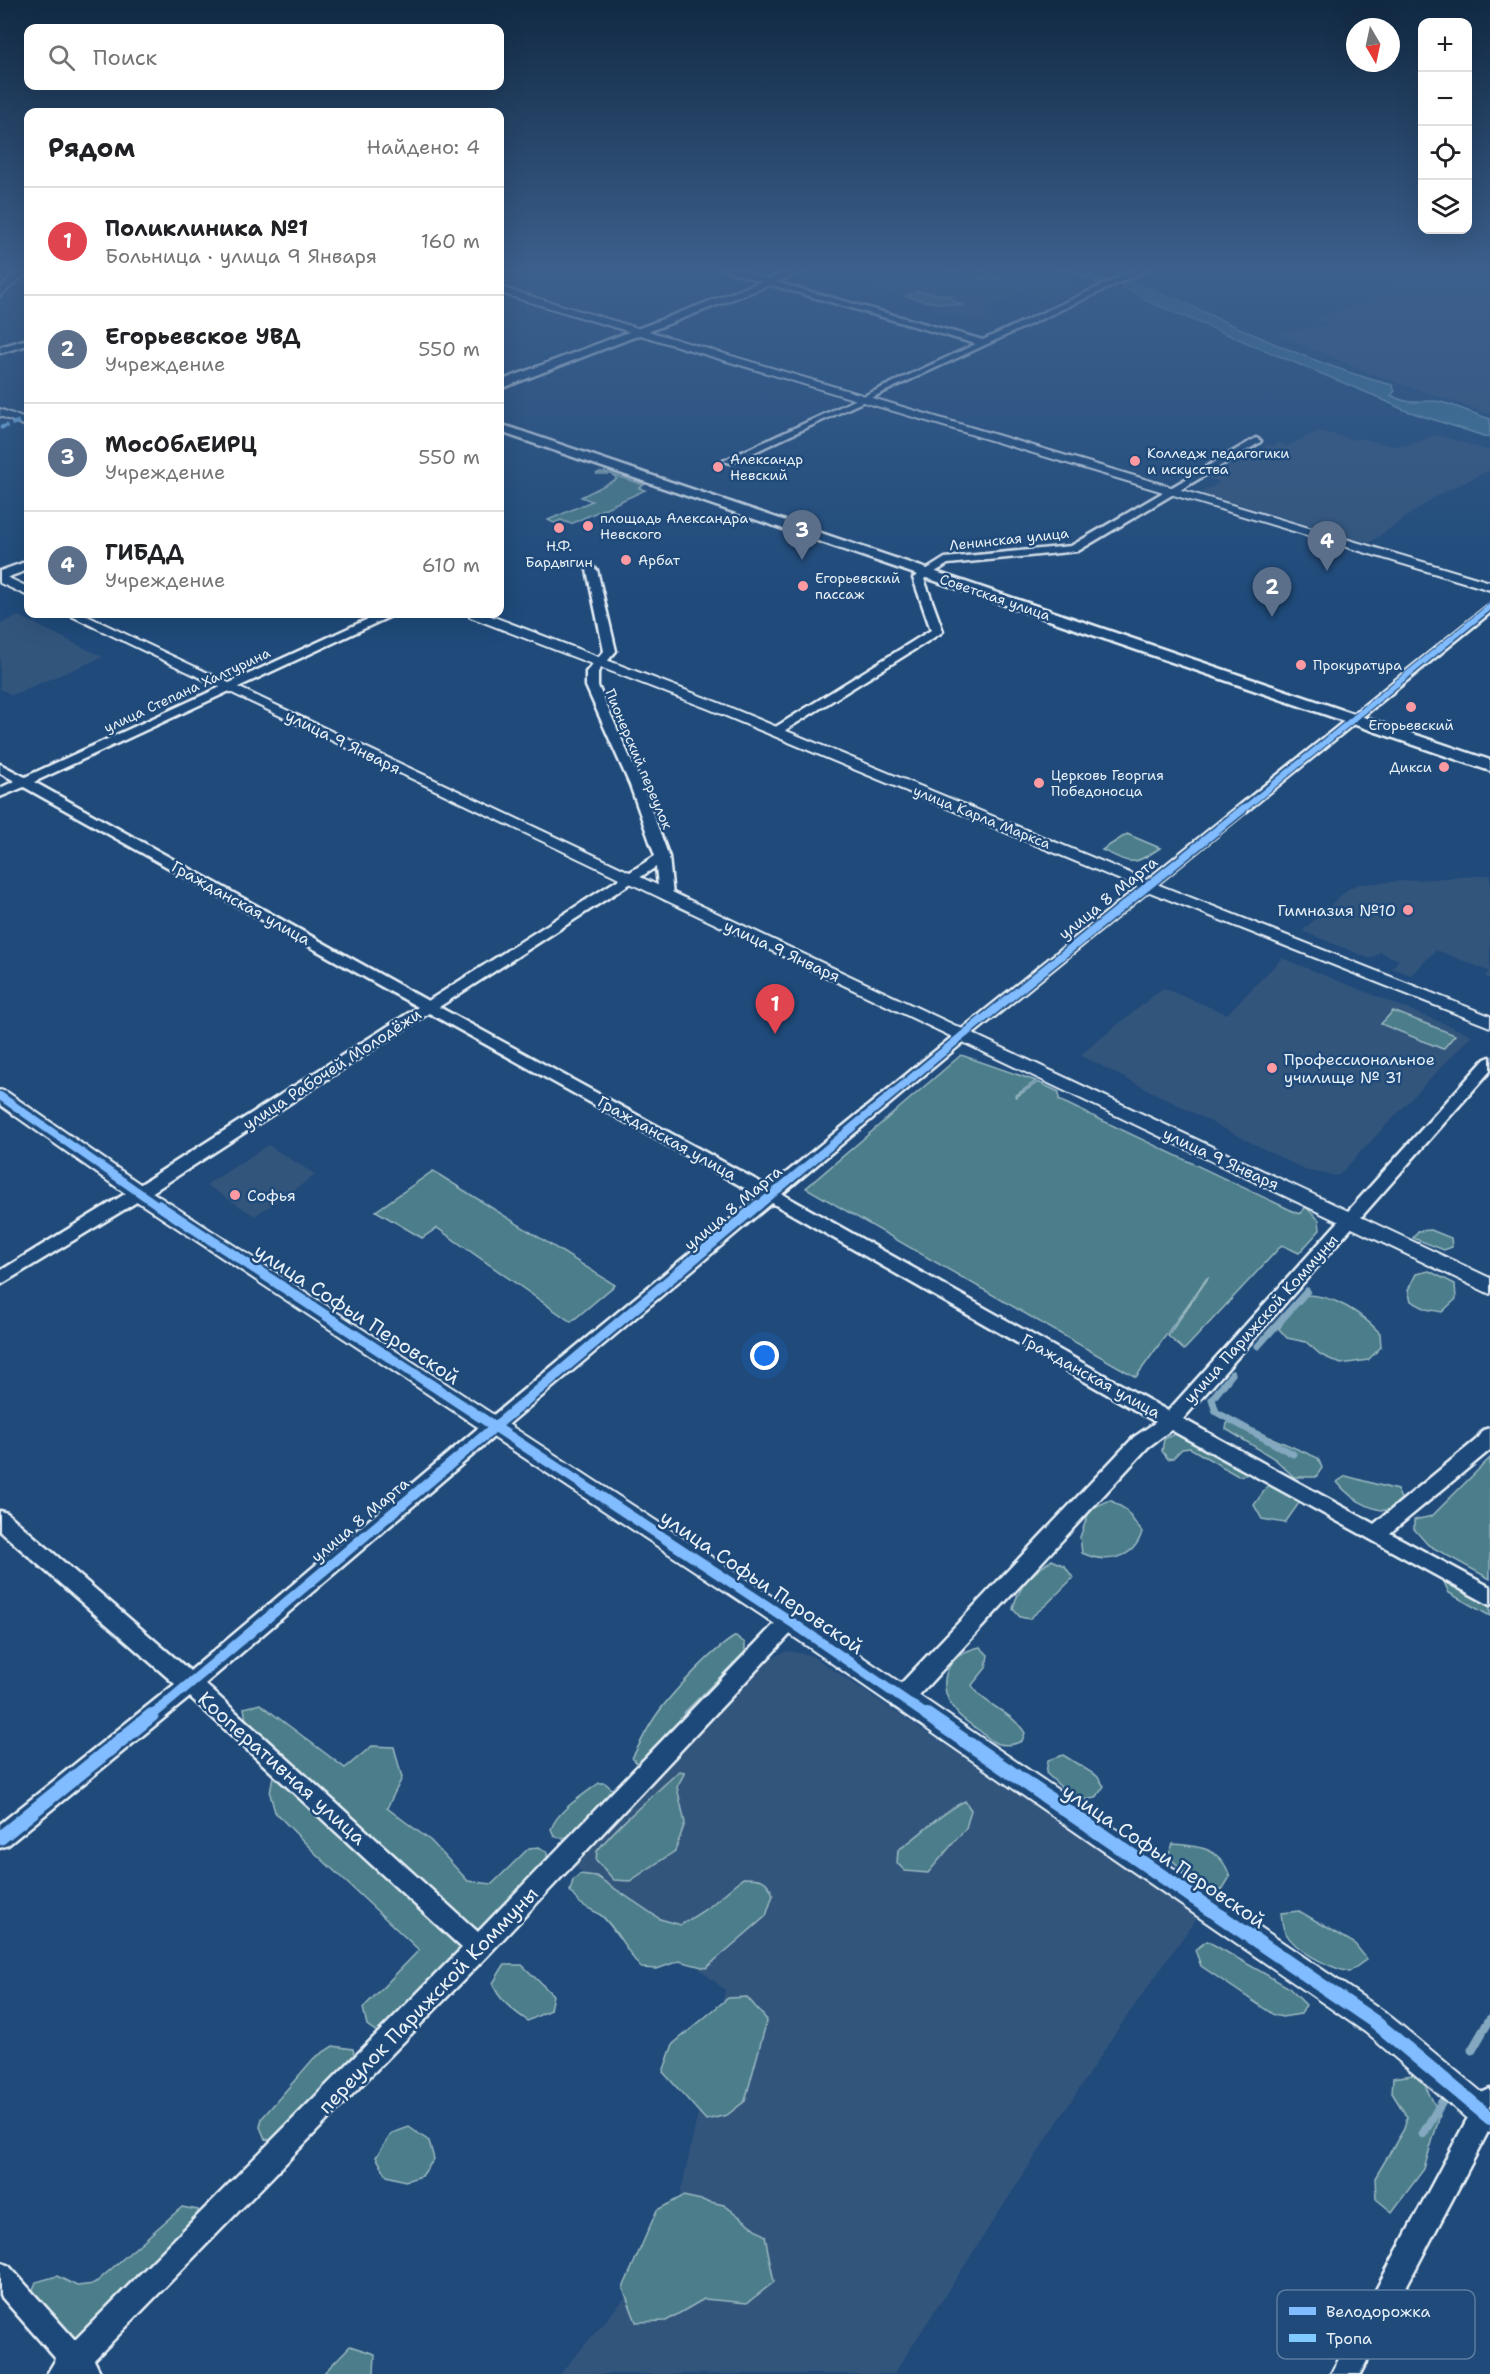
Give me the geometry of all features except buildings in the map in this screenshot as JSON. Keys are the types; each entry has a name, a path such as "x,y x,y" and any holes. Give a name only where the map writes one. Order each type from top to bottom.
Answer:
{"main road":[{"name":"Советская улица","path":"504,422 929,570 1358,716 1490,758"},
{"name":"Советская улица","path":"504,429 929,570"},
{"path":"0,577 24,567"},
{"name":"Советская улица","path":"1358,716 1490,766"}],"street":[{"path":"794,379 1490,586"},
{"path":"728,461 908,379"},
{"path":"0,412 24,422"},
{"name":"Ленинская улица","path":"929,570 945,561 1074,549 1256,441"},
{"name":"Пионерский переулок","path":"592,570 610,651 592,672 592,686 636,785 662,857 666,896"},
{"path":"775,731 937,632 918,578 929,570"},
{"path":"0,577 24,590"},
{"name":"улица 8 Марта","path":"0,1838 190,1684 962,1036 1490,607"},
{"name":"улица 9 Января","path":"82,618 1490,1287"},
{"name":"улица Степана Халтурина","path":"0,793 378,618"},
{"name":"улица Карла Маркса","path":"484,618 775,731 1148,886 1490,1022"},
{"name":"Гражданская улица","path":"0,768 1490,1597"},
{"name":"улица Рабочей Молодёжи","path":"0,1279 139,1193 662,857"},
{"name":"улица Парижской Коммуны","path":"901,1699 1141,1442 1170,1421 1490,1062"},
{"name":"улица Софьи Перовской","path":"0,1096 139,1193 790,1621 1375,2022 1488,2111"},
{"path":"1375,1534 1483,1445 1490,1435"},
{"name":"Кооперативная улица","path":"0,1519 190,1684 479,1948"},
{"name":"переулок Парижской Коммуны","path":"74,2369 790,1621"},
{"path":"1391,2290 1488,2111"},
{"path":"0,2276 74,2369"},
{"path":"1345,2374 1353,2359"}],"shaded area":[{"path":"1334,379 1370,379 1392,385 1395,391 1391,395 1399,399 1411,402 1441,402 1490,419 1490,438 1404,410"},
{"path":"1386,379 1490,379 1490,414"},
{"path":"1319,431 1393,446 1410,445 1437,435 1490,451 1490,470 1438,495 1369,543 1201,493 1220,482 1208,478 1269,445 1274,446 1279,443 1288,446"},
{"path":"19,616 103,657 12,695 0,689 0,623"},
{"name":"Гимназия №10","path":"1490,875 1490,979 1485,977 1489,971 1436,950 1411,975 1392,968 1399,960 1380,952 1371,959 1302,931 1348,889 1358,884"},
{"name":"Профессиональное училище № 31","path":"1282,958 1472,1035 1338,1176 1307,1171 1080,1055 1163,988 1227,1014"},
{"path":"268,1145 316,1175 255,1216 206,1185"},
{"path":"787,1651 811,1655 1199,1915 1118,2029 894,2374 560,2374 669,2246 725,1990 571,1863 767,1660"}],"green space":[{"path":"612,475 644,485 639,488 645,490 571,524 561,520 554,523 548,520 592,501 581,497 617,479"},
{"path":"1127,834 1160,848 1137,861 1126,861 1102,850"},
{"path":"1393,1011 1455,1035 1443,1049 1381,1024"},
{"path":"961,1055 1036,1081 1016,1097 1038,1082 1059,1092 1059,1100 1299,1214 1306,1207 1319,1220 1320,1230 1299,1253 1282,1245 1184,1350 1168,1336 1207,1278 1136,1377 806,1188"},
{"path":"433,1171 615,1285 571,1322 437,1228 422,1238 376,1211"},
{"path":"1431,1230 1451,1238 1452,1247 1444,1250 1413,1238 1418,1231"},
{"path":"1429,1271 1455,1284 1456,1299 1442,1312 1426,1309 1411,1301 1408,1290 1416,1274"},
{"path":"1306,1295 1327,1298 1356,1312 1380,1333 1381,1347 1368,1360 1341,1364 1321,1355 1306,1342 1287,1338 1279,1329 1294,1303"},
{"path":"1233,1421 1318,1458 1322,1468 1316,1477 1294,1477 1275,1459 1226,1429 1227,1423"},
{"path":"1176,1433 1249,1470 1246,1475 1238,1476 1190,1448 1182,1449 1173,1458 1168,1459 1162,1451 1164,1439"},
{"path":"1490,1458 1490,1579 1428,1545 1414,1529 1414,1520 1432,1516"},
{"path":"1346,1476 1397,1490 1404,1505 1387,1510 1368,1506 1350,1495 1337,1482"},
{"path":"1269,1484 1288,1486 1299,1503 1285,1523 1262,1519 1254,1505"},
{"path":"1110,1500 1125,1509 1142,1532 1138,1541 1126,1554 1109,1559 1082,1553 1080,1537 1090,1509"},
{"path":"1052,1560 1065,1566 1073,1578 1029,1619 1020,1617 1013,1609 1019,1593 1039,1569"},
{"path":"1452,1576 1490,1589 1490,1616 1449,1593 1443,1580"},
{"path":"736,1636 745,1643 745,1652 684,1713 681,1726 643,1763 636,1762 632,1758 662,1708 704,1661"},
{"path":"980,1647 988,1655 986,1668 972,1685 984,1698 1020,1726 1025,1733 1022,1741 1008,1745 994,1742 958,1714 950,1703 946,1693 946,1673 958,1656"},
{"path":"260,1704 345,1768 372,1746 394,1747 402,1778 387,1808 431,1841 468,1881 492,1884 529,1848 539,1847 547,1852 548,1868 496,1926 462,1943 452,1964 395,2027 378,2033 367,2025 363,2008 419,1950 315,1853 275,1812 270,1794 274,1769 247,1726 244,1708"},
{"path":"1063,1755 1097,1776 1104,1786 1096,1798 1076,1801 1046,1773 1048,1760"},
{"path":"679,1771 685,1772 677,1787 685,1823 675,1851 630,1881 614,1880 596,1860 597,1851 626,1820"},
{"path":"599,1783 605,1783 612,1789 612,1797 579,1832 563,1838 554,1836 551,1829 559,1815"},
{"path":"965,1801 971,1810 966,1828 928,1873 905,1871 897,1863 898,1850"},
{"path":"1173,1844 1201,1848 1215,1854 1226,1867 1230,1877 1222,1890 1200,1887 1168,1856"},
{"path":"580,1874 596,1876 660,1919 681,1925 709,1907 743,1878 762,1880 768,1885 773,1895 766,1916 706,1968 679,1961 657,1969 641,1968 604,1918 573,1896 570,1891 573,1880"},
{"path":"1299,1911 1354,1943 1367,1959 1349,1972 1305,1952 1290,1939 1282,1923 1281,1913"},
{"path":"1207,1941 1288,1987 1306,2005 1301,2014 1282,2017 1274,2015 1201,1966 1195,1950"},
{"path":"504,1965 522,1965 553,1995 550,2010 528,2021 507,2005 493,1983"},
{"path":"747,1997 767,2020 745,2101 727,2115 706,2120 663,2072 673,2044 728,1998"},
{"path":"333,2046 353,2049 356,2065 277,2142 265,2139 260,2127 262,2118 314,2058"},
{"path":"1419,2074 1440,2115 1424,2169 1392,2212 1376,2199 1375,2178 1404,2129 1407,2117 1392,2093 1393,2078"},
{"path":"409,2127 429,2141 434,2159 422,2176 405,2181 387,2176 376,2157 392,2133"},
{"path":"683,2196 724,2205 765,2236 774,2282 747,2303 704,2299 666,2321 636,2322 623,2288 657,2210"},
{"path":"182,2207 198,2210 201,2224 84,2342 58,2349 30,2297 36,2282 57,2276 77,2286 94,2284"},
{"path":"350,2346 375,2354 374,2374 323,2374"}],"waterway":[{"path":"1258,1346 1307,1291"},
{"path":"1232,1374 1212,1399 1216,1412 1293,1454"},
{"path":"1472,2050 1490,2019"},
{"path":"1423,2134 1442,2102"}],"marked path":[{"path":"0,428 20,421"}],"cycle path":[{"path":"0,1838 190,1684 523,1401 962,1036 1490,607"},
{"path":"0,1096 139,1193 790,1621 1375,2022 1490,2118"}],"place":[{"name":"Колледж педагогики и искусства","path":"1135,461"},
{"name":"Александр Невский","path":"718,467"},
{"name":"площадь Александра Невского","path":"588,526"},
{"name":"Н.Ф. Бардыгин","path":"559,528"},
{"name":"Арбат","path":"626,560"},
{"name":"MосОблЕИРЦ","path":"802,560"},
{"name":"ГИБДД","path":"1327,571"},
{"name":"Егорьевский пассаж","path":"803,586"},
{"name":"Егорьевское УВД","path":"1272,617"},
{"name":"Прокуратура","path":"1301,665"},
{"name":"Егорьевский","path":"1411,707"},
{"name":"Дикси","path":"1444,767"},
{"name":"Церковь Георгия Победоносца","path":"1039,783"},
{"name":"Гимназия №10","path":"1408,910"},
{"name":"Поликлиника №1","path":"775,1034"},
{"name":"Профессиональное училище № 31","path":"1272,1068"},
{"name":"Софья","path":"235,1195"}]}
